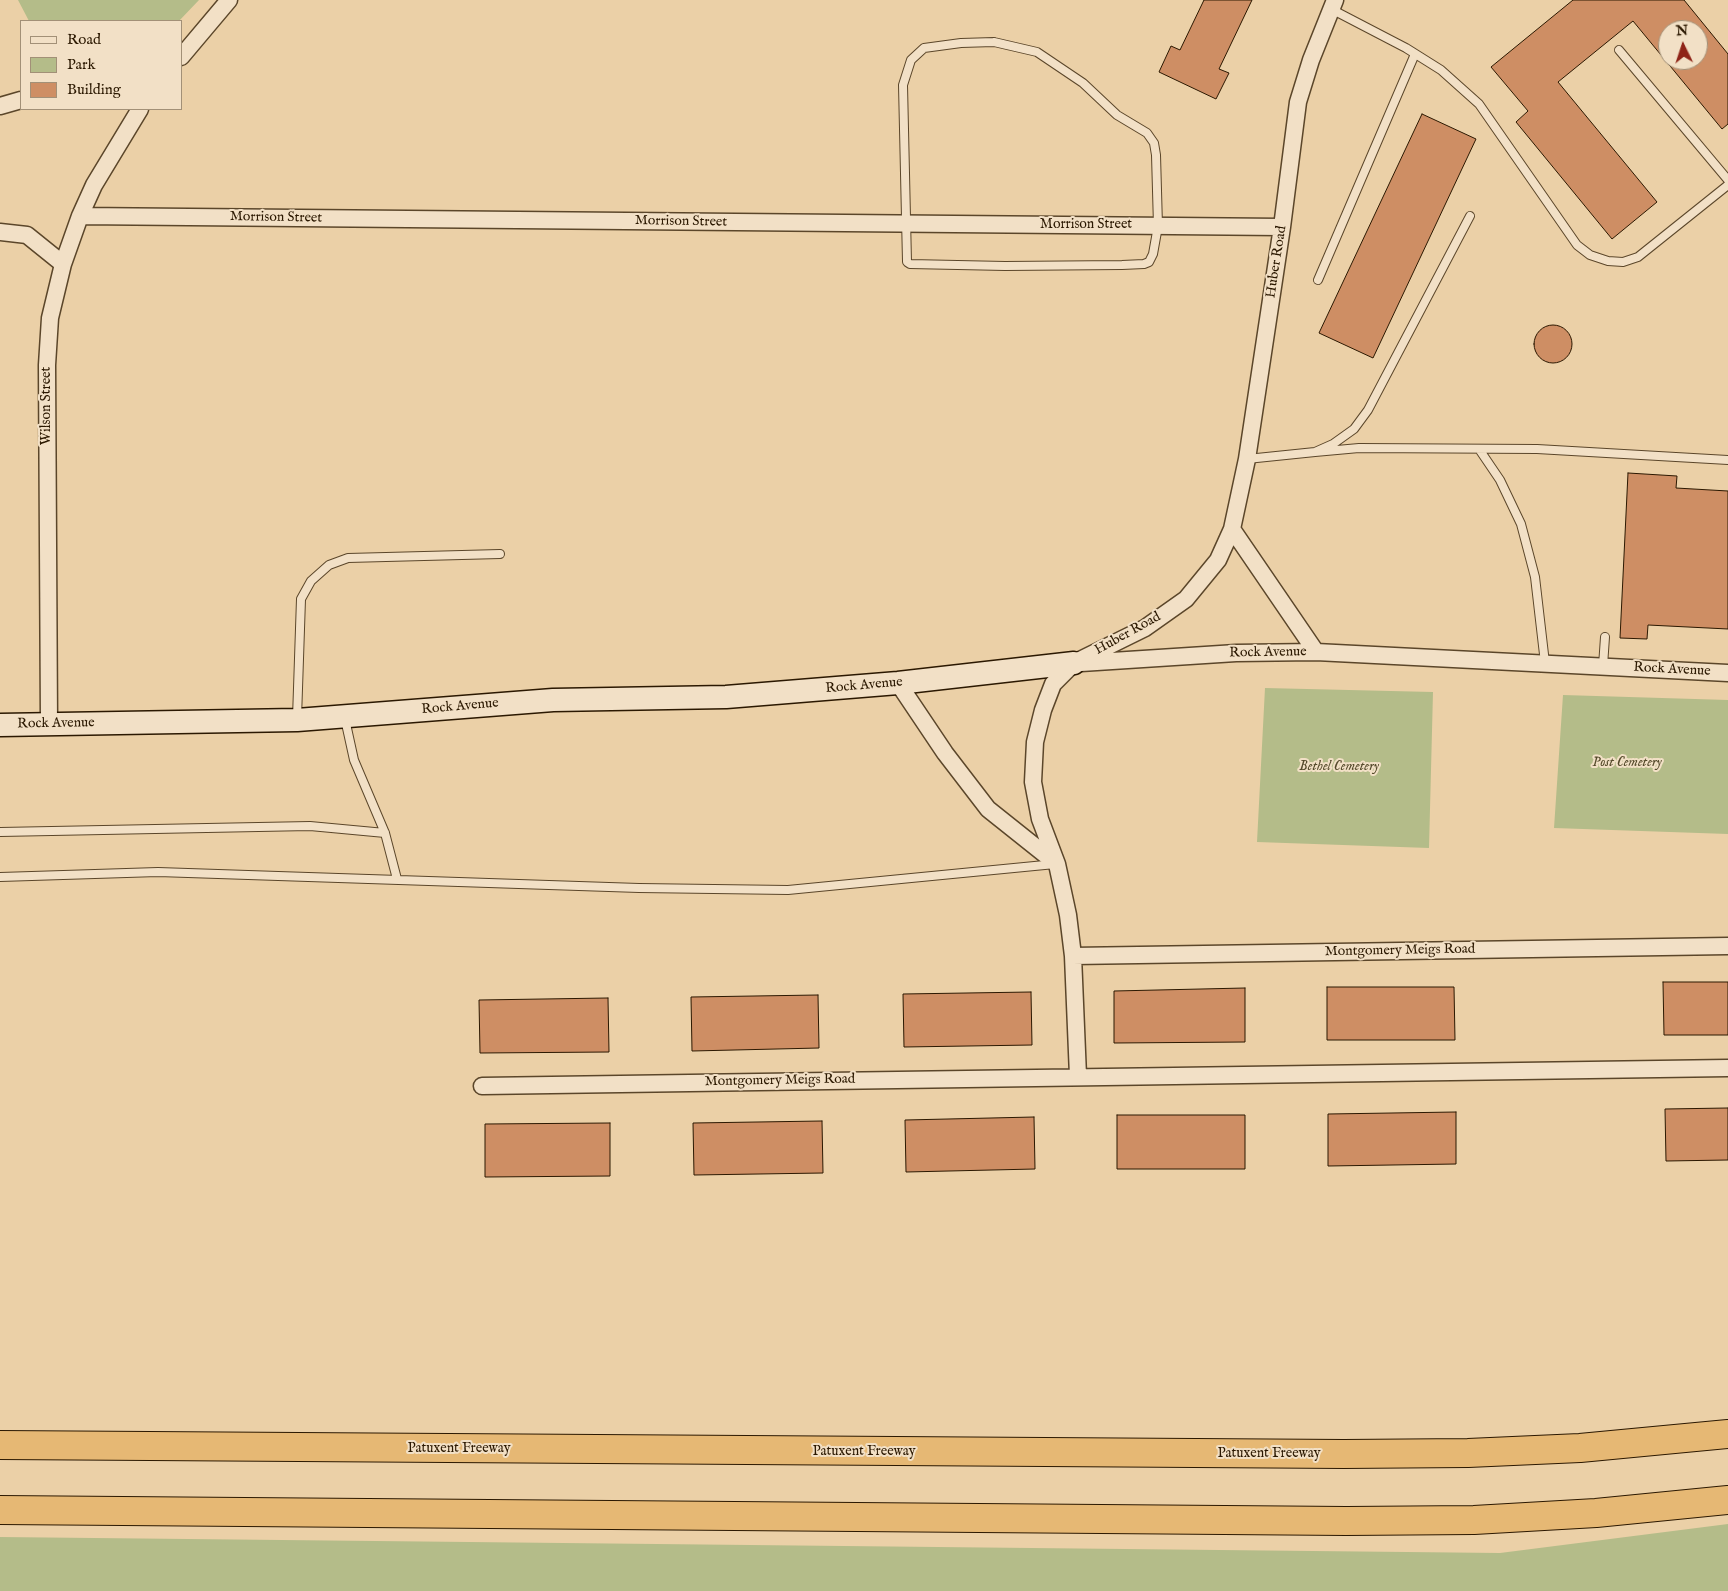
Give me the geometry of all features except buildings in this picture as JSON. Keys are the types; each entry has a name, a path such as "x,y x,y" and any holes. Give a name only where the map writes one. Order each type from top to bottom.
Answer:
{"highway":[{"name":"Patuxent Freeway","path":"0,1445 1344,1454 1468,1453 1580,1448 1728,1434"},
{"path":"0,1510 1346,1521 1474,1520 1596,1514 1728,1500"}],"street":[{"path":"182,56 229,0"},
{"name":"Huber Road","path":"1074,663 1145,628 1186,599 1218,560 1232,529 1247,459 1282,227 1298,102 1311,60 1333,4"},
{"path":"0,106 20,100"},
{"name":"Wilson Street","path":"49,724 47,365 50,318 63,264 80,216 94,185 139,110"},
{"name":"Morrison Street","path":"80,216 1282,227"},
{"path":"0,232 27,235 63,264"},
{"path":"1232,529 1316,652"},
{"name":"Rock Avenue","path":"0,725 297,720 553,700 726,697 898,684 1074,663 1236,653 1316,652 1728,673"},
{"path":"1074,663 1053,684 1043,710 1035,742 1033,782 1040,819 1057,864 1064,894 1073,956 1078,1076"},
{"path":"898,684 945,753 988,809 1057,864"},
{"name":"Montgomery Meigs Road","path":"1073,956 1728,946"},
{"name":"Montgomery Meigs Road","path":"482,1086 1728,1068"}],"lane":[{"path":"1333,4 1441,70 1479,104 1577,245 1590,255 1608,261 1623,262 1638,257 1728,185"},
{"path":"994,42 1037,52 1083,83 1117,115 1147,133 1154,143 1158,226 1153,254 1149,262 1144,264 1005,266 910,264 905,257 904,85 912,60 924,48 961,43 994,42"},
{"path":"1619,50 1728,180"},
{"path":"1318,280 1415,54"},
{"path":"1315,452 1333,444 1354,428 1368,410 1470,216"},
{"path":"1247,459 1359,448 1538,449 1728,460"},
{"path":"1479,449 1500,480 1521,524 1535,577 1545,663"},
{"path":"297,720 301,599 311,581 329,566 348,558 500,554"},
{"path":"1603,666 1605,637"},
{"path":"345,717 354,760 385,833 397,879"},
{"path":"0,832 310,826 385,833"},
{"path":"0,877 158,872 639,888 788,890 1057,864"}],"green space":[{"path":"18,0 199,0 180,20 28,20"},
{"name":"Bethel Cemetery","path":"1265,688 1433,692 1429,848 1257,842"},
{"name":"Post Cemetery","path":"1563,695 1728,700 1728,834 1554,828"},
{"path":"1728,1524 1728,1591 0,1591 0,1537 1500,1553"}]}
